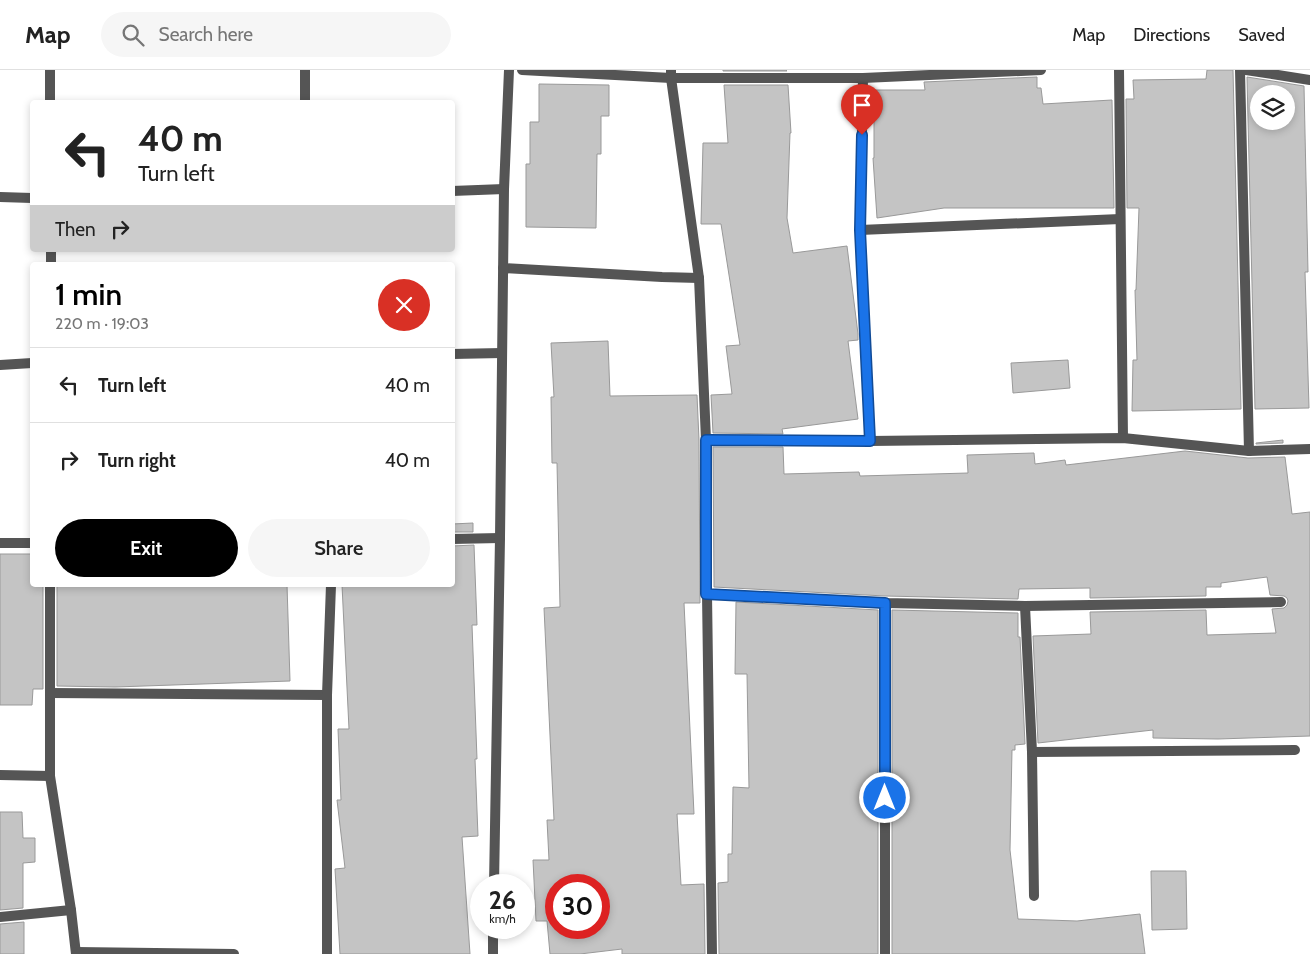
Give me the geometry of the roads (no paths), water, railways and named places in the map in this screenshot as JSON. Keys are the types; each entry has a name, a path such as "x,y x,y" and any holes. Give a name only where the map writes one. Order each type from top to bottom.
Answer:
{"street":[{"path":"50,70 50,100"},
{"path":"305,70 305,100"},
{"path":"494,874 504,189 508,70"},
{"path":"522,70 863,78 1041,70"},
{"path":"1119,70 1123,438"},
{"path":"1240,70 1249,451"},
{"path":"1246,70 1310,81"},
{"path":"671,74 699,278 706,440 706,594 712,954"},
{"path":"863,78 860,230 870,441"},
{"path":"455,191 504,189"},
{"path":"0,198 30,198"},
{"path":"860,230 1120,219"},
{"path":"503,268 699,278"},
{"path":"455,354 502,352"},
{"path":"0,365 30,363"},
{"path":"706,440 870,441 1123,438 1249,451 1310,450"},
{"path":"455,539 500,538"},
{"path":"0,543 30,543"},
{"path":"50,587 50,776 76,953 234,954"},
{"path":"327,954 327,695 331,587"},
{"path":"706,594 885,603 1025,606 1281,602"},
{"path":"885,603 886,954"},
{"path":"1025,606 1032,752 1034,896"},
{"path":"50,693 327,695"},
{"path":"1032,752 1295,750"},
{"path":"0,775 50,776"},
{"path":"0,917 71,910"},
{"path":"493,939 493,954"}]}
